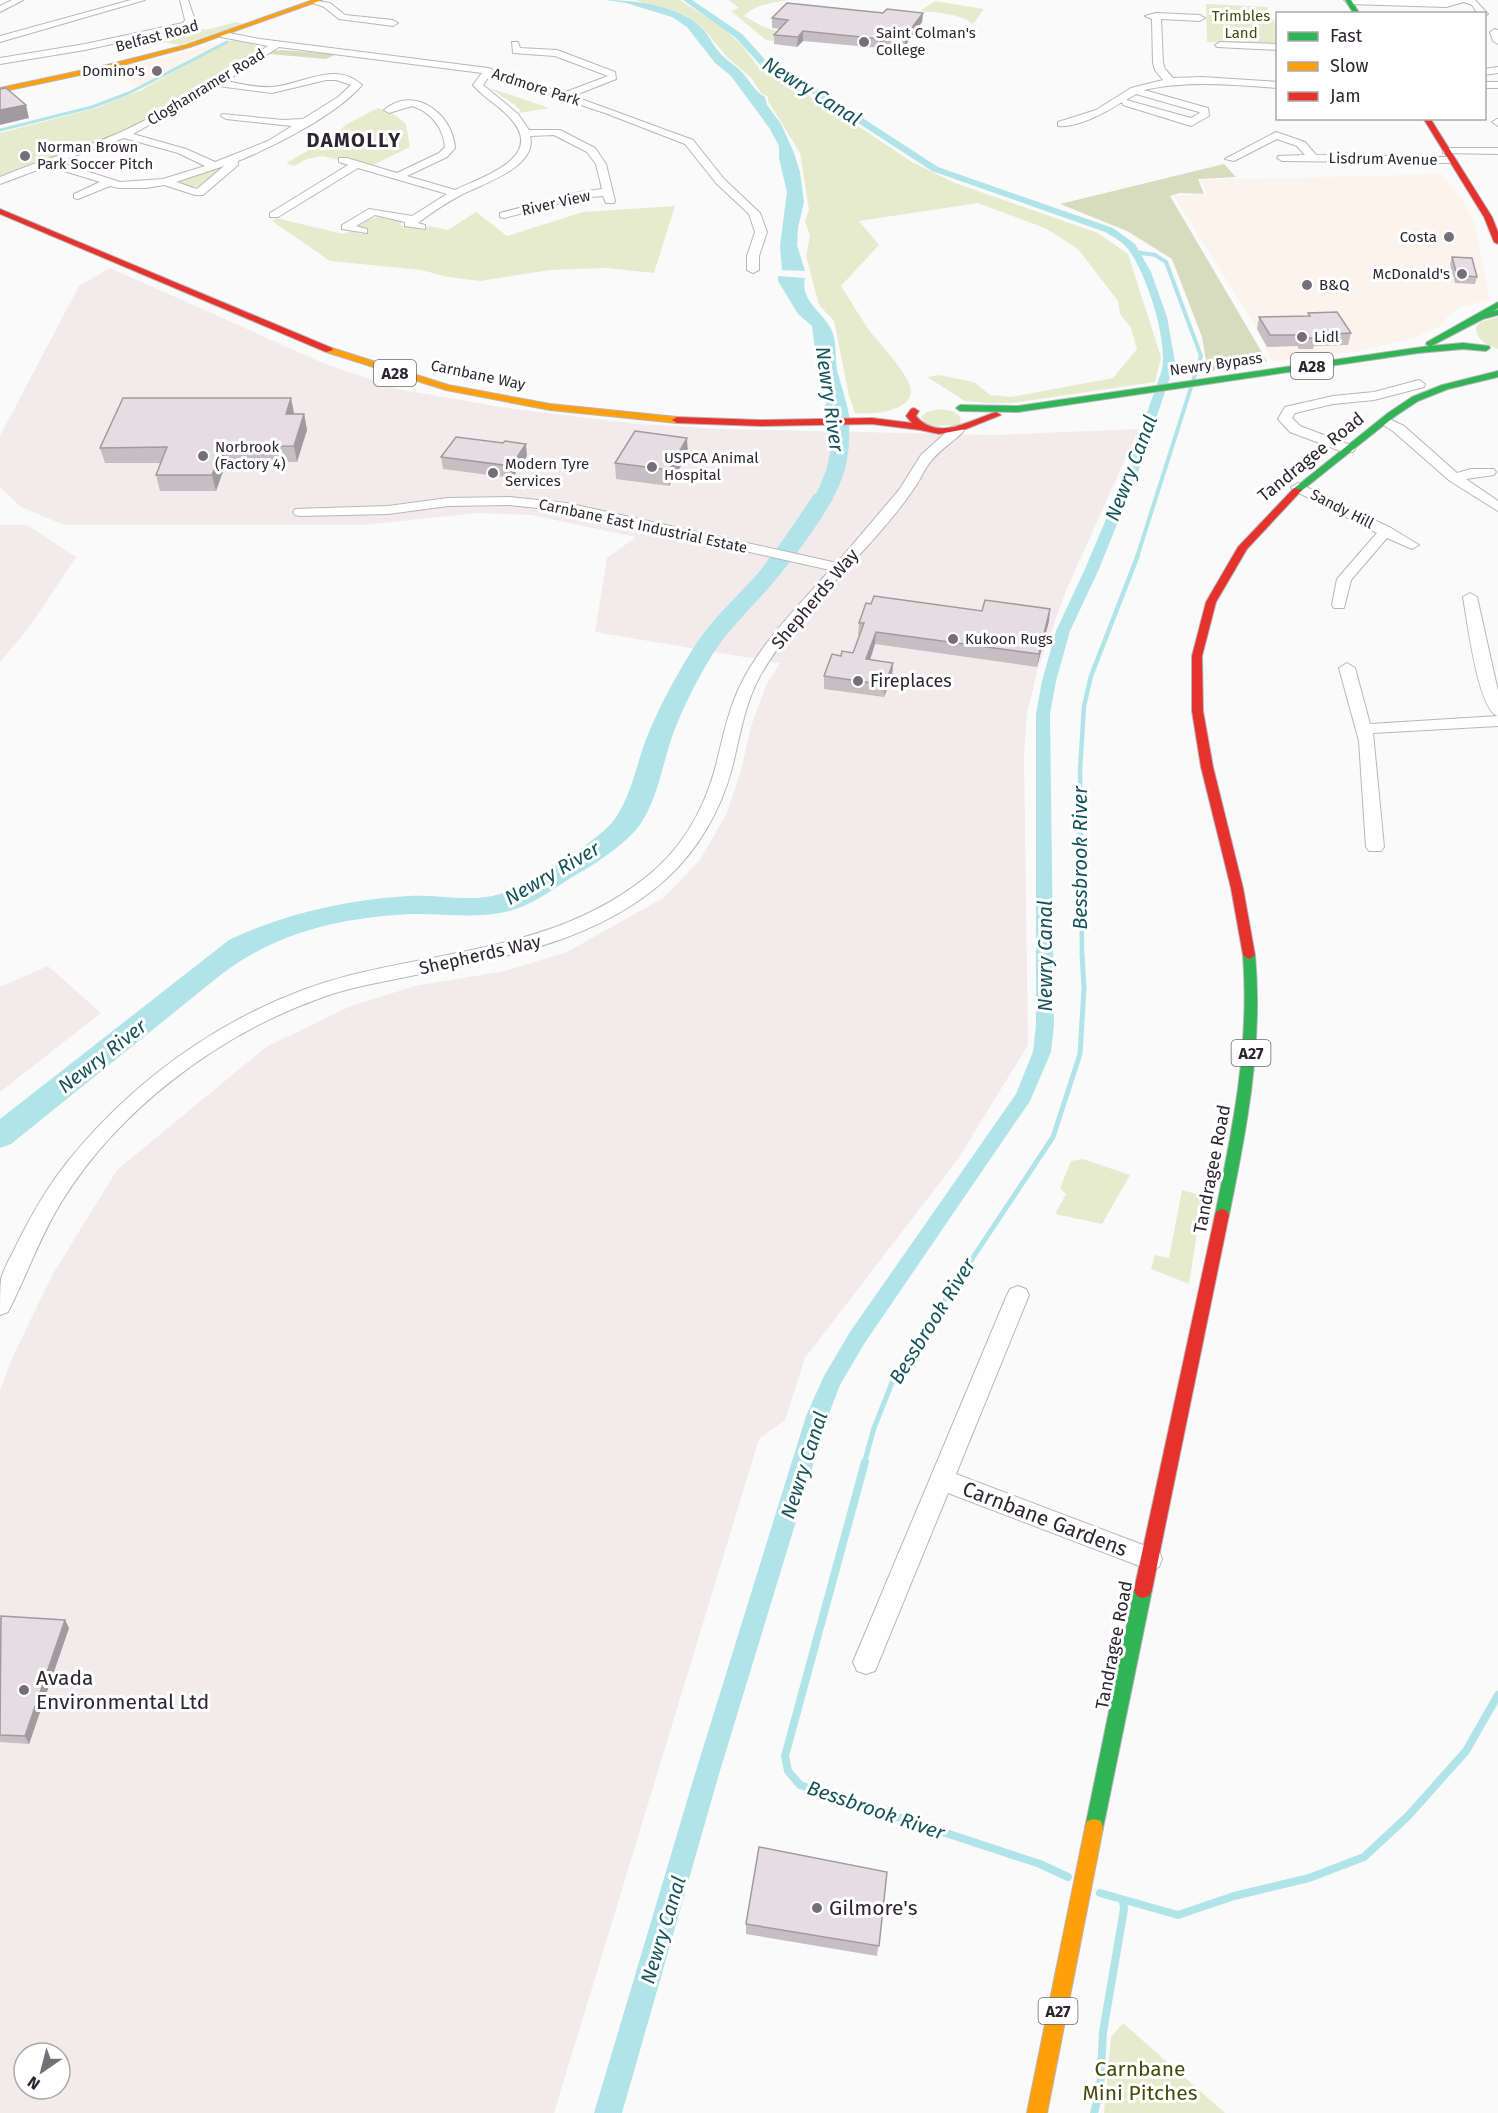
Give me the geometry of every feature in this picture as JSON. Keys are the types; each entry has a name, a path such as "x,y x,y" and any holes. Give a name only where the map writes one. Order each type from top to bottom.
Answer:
{"main road":[{"name":"Belfast Road","path":"0,90 134,61 224,35 281,11 317,0"},
{"path":"1427,120 1488,217 1498,242"},
{"name":"Carnbane Way","path":"0,211 340,355 446,387 550,407 651,418 711,422 866,422"},
{"path":"1418,350 1449,336 1498,304"},
{"path":"1479,316 1498,312"},
{"path":"1467,325 1468,334 1492,350"},
{"path":"1418,350 1463,346 1492,350"},
{"name":"Newry Bypass","path":"1018,409 1418,350"},
{"name":"Tandragee Road","path":"1037,2113 1150,1559 1175,1452 1229,1177 1252,1040 1253,999 1245,932 1202,751 1196,710 1194,676 1197,646 1213,594 1238,549 1279,504 1407,404 1425,394 1498,374"},
{"path":"944,404 960,408 1018,409"},
{"path":"866,422 921,408 912,420 920,427"},
{"path":"960,408 969,416 963,427"},
{"path":"866,422 920,427 934,432 963,427 1018,409"}],"street":[{"path":"0,9 19,0"},
{"path":"0,39 141,0"},
{"path":"0,61 103,44 186,25 190,20 184,0"},
{"path":"317,0 342,17 393,23"},
{"path":"1348,0 1446,4 1461,0"},
{"path":"1467,0 1475,3 1482,12"},
{"path":"1170,81 1160,70 1158,63 1153,16 1200,18"},
{"name":"Ardmore Park","path":"224,35 488,71 689,142 720,181 754,213 761,232 753,256 753,270"},
{"path":"88,36 103,44"},
{"name":"Cloghanramer Road","path":"0,182 46,162 124,135 215,83 277,44"},
{"path":"1220,45 1276,47"},
{"path":"516,50 557,53 612,74 613,77 563,96"},
{"path":"1228,82 1236,69"},
{"path":"373,211 417,224 455,193 499,172 519,159 526,146 525,133 515,116 480,87 478,83 488,71"},
{"path":"46,162 110,182 131,186 165,182 229,161 273,143 356,88 357,85 338,76 321,77 271,90 215,83"},
{"path":"1062,124 1100,112 1134,90 1170,81 1276,85"},
{"path":"1127,104 1192,122 1205,114 1204,110 1134,90"},
{"path":"389,110 410,103 417,105 437,117 444,125 450,140 450,148 442,155 398,176"},
{"path":"226,116 283,123 304,123"},
{"name":"River View","path":"504,215 580,195 609,196 601,164 591,150 556,132 525,133"},
{"path":"124,135 182,151 214,166"},
{"name":"Lisdrum Avenue","path":"1230,159 1276,135 1301,144 1313,158"},
{"name":"Lisdrum Avenue","path":"1282,158 1450,155 1498,151"},
{"path":"343,160 455,193"},
{"path":"189,174 201,161"},
{"path":"165,182 195,197 234,164 229,161"},
{"path":"274,215 356,164"},
{"path":"78,196 110,182"},
{"path":"363,231 346,227 392,199"},
{"path":"1348,449 1295,429 1288,424 1285,419 1286,414 1290,410 1334,400 1357,399 1419,384"},
{"path":"1385,421 1399,429 1455,478 1498,507"},
{"path":"920,427 925,459"},
{"name":"Shepherds Way","path":"0,1306 22,1254 45,1211 92,1146 148,1092 221,1038 273,1010 348,983 504,953 550,939 588,923 650,884 692,838 708,811 719,784 737,713 752,677 840,568 904,494 925,459 963,427"},
{"path":"1455,478 1471,473 1489,472"},
{"name":"Sandy Hill","path":"1298,487 1412,546"},
{"name":"Carnbane East Industrial Estate","path":"300,512 388,510 458,501 536,503 567,507 840,568"},
{"name":"Sandy Hill","path":"1339,605 1344,579 1386,531"},
{"path":"1470,597 1486,680 1498,711"},
{"path":"1347,669 1364,729 1370,769 1375,847"},
{"path":"1364,729 1498,721"},
{"name":"Carnbane Gardens","path":"866,1662 1018,1295"},
{"name":"Carnbane Gardens","path":"940,1479 1150,1559"}],"shaded area":[{"path":"227,41 142,90 112,70 131,66"},
{"path":"1442,174 1463,201 1474,221 1490,299 1459,308 1440,326 1413,338 1354,352 1272,361 1256,327 1174,196 1208,195 1200,180"},
{"path":"110,268 323,363 398,389 506,408 638,424 724,429 994,435 1139,429 1067,588 1038,668 1027,713 1024,755 1028,1045 958,1159 805,1358 785,1420 759,1439 554,2113 0,2113 0,1390 13,1356 53,1274 117,1170 266,1047 351,1006 415,986 505,971 567,952 663,898 700,860 727,813 741,771 751,726 766,685 780,663 595,632 607,558 636,537 531,515 478,513 363,525 64,525 21,507 0,487 0,436 79,286"},
{"path":"0,525 27,525 76,557 30,626 0,662"},
{"path":"48,966 101,1013 0,1092 0,987"}],"green space":[{"path":"635,0 680,0 719,25 742,45 758,67 798,86 815,101 912,162 955,183 1098,233 1128,254 1161,357 1155,382 1012,403 986,403 965,401 927,377 939,375 974,382 990,395 1011,397 1113,378 1137,349 1131,328 1120,314 1118,301 1078,249 1045,228 978,203 859,221 879,245 841,286 869,330 906,377 911,391 909,398 898,408 889,411 855,413 849,396 834,321 819,305 806,256 810,236 805,221 809,210 800,153 768,101 768,97 761,93 752,79 727,57 702,27 685,16"},
{"path":"729,0 789,0 759,7 744,16 764,27 780,32 773,41 766,40 731,11 739,8"},
{"path":"935,1 984,9 973,24 954,16 920,11"},
{"name":"Trimbles Land","path":"1206,4 1267,7 1276,25 1276,44 1207,42"},
{"path":"236,22 244,24 180,45 154,41 159,35 191,26 206,30"},
{"path":"235,40 264,47 127,130 0,177 0,133 96,108 142,90 227,41"},
{"path":"281,50 337,54 326,59 269,54"},
{"path":"490,88 549,108 519,113 520,110"},
{"path":"378,108 392,113 406,124 410,147 373,165 347,157 338,160 323,156 307,159 294,166 286,163 330,138 347,124"},
{"path":"1224,164 1236,177 1198,179 1204,194 1180,193 1170,196 1267,361 1208,372 1202,337 1172,259 1127,231 1060,204"},
{"path":"213,169 221,169 201,186 184,186 177,182"},
{"path":"675,206 654,273 606,268 550,270 480,281 448,277 421,270 330,261 272,221 276,218 343,234 352,231 362,234 368,229 357,226 374,218 384,217 402,221 400,225 422,230 429,226 448,230 476,212 507,236 583,212"},
{"path":"1498,317 1498,349 1480,339 1476,327 1481,322"},
{"path":"939,409 952,411 960,416 961,422 958,425 928,426 921,417 927,412"},
{"path":"1083,1159 1130,1175 1102,1224 1055,1214 1066,1194 1060,1188 1071,1161"},
{"path":"1182,1190 1203,1196 1189,1284 1151,1269 1155,1255 1169,1258"},
{"name":"Carnbane Mini Pitches","path":"1123,2023 1225,2113 1104,2113 1111,2037"}],"water":[{"path":"606,0 631,1 657,6 693,21 703,29 721,55 740,70 765,97 767,105 781,124 800,172 804,202 797,245 805,271 782,270 780,246 787,192 779,158 779,146 770,129 731,76 715,63 687,27 672,17 626,3"},
{"path":"778,276 805,278 804,286 809,299 833,333 837,370 849,415 848,452 838,489 808,533 792,532 818,490 830,453 824,379 817,366 812,326 798,314 778,281"}],"building":[{"path":"787,3 883,13 887,9 923,13 905,37 884,34 880,39 803,31 798,37 774,35 788,20 772,18"},
{"path":"6,88 26,105 0,110 0,89"},
{"path":"1452,257 1472,258 1477,277 1457,275"},
{"path":"1337,312 1351,333 1314,335 1316,338 1302,338 1299,335 1270,335 1259,317 1310,316 1308,313"},
{"name":"Norbrook (Factory 4)","path":"123,398 291,398 286,414 304,414 294,446 223,447 212,475 156,475 167,447 100,448"},
{"path":"635,431 687,438 669,470 615,463"},
{"path":"456,437 526,444 511,466 441,457"},
{"path":"874,596 982,611 985,600 1050,609 1039,654 876,632 866,659 893,663 885,685 824,676 832,654 841,656 842,651 853,653 864,623 859,623 866,603 871,604"},
{"name":"Avada Environmental Ltd","path":"1,1616 65,1620 25,1736 0,1735"},
{"name":"Gilmore's","path":"759,1847 887,1872 879,1946 746,1924"}],"waterway":[{"name":"Newry Canal","path":"608,2113 707,1774 817,1416 831,1382 857,1338 1024,1096 1042,1052 1045,1025 1043,714 1049,681 1063,631 1092,569 1132,472 1167,373 1170,357 1151,286 1134,250 1122,238 1109,230 935,169 798,80 767,67 739,36 687,0"},
{"path":"0,130 92,107 129,93 227,42"},
{"name":"Bessbrook River","path":"1135,252 1155,255 1166,262 1201,356 1137,557"},
{"name":"Newry River","path":"0,1136 213,966 239,947 268,933 337,913 411,905 471,907 504,903 529,892 597,850 626,824 638,801 661,733 686,679 708,644 767,576 805,527 822,499"},
{"name":"Bessbrook River","path":"1082,955 1080,770 1084,706 1091,676 1138,555"},
{"name":"Bessbrook River","path":"864,1464 874,1428 895,1375 1053,1137 1080,1054 1084,988 1082,954"},
{"name":"Bessbrook River","path":"865,1462 785,1756 788,1771 800,1785 1040,1864 1068,1877"},
{"name":"Bessbrook River","path":"1100,1893 1178,1915 1234,1896 1309,1878 1364,1857 1408,1816 1466,1751 1498,1695"},
{"path":"1094,2113 1100,2091 1103,2032 1124,1909 1123,1900"}],"traffic: fast":[{"path":"1348,0 1356,12"},
{"path":"1479,316 1498,304"},
{"path":"1430,344 1480,317 1498,312"},
{"path":"960,408 1018,409 1418,350 1463,346 1486,348"},
{"path":"1297,490 1391,415 1415,399 1445,387 1498,374"},
{"path":"1222,1215 1241,1118 1250,1053 1252,988 1249,955"},
{"path":"1094,1828 1143,1590"}],"traffic: slow":[{"path":"0,90 108,67 188,46 319,0"},
{"path":"329,350 446,387 550,407 677,420"},
{"path":"1037,2113 1094,1828"}],"traffic: jam":[{"path":"1427,120 1488,217 1498,242"},
{"path":"0,211 329,350"},
{"path":"914,411 911,416 919,425 939,432 996,415"},
{"path":"677,420 760,423 872,421 920,427"},
{"path":"1249,955 1237,888 1207,767 1197,711 1197,656 1211,602 1243,547 1297,490"},
{"path":"1143,1590 1222,1215"}],"place":[{"name":"Saint Colman's College","path":"864,42"},
{"name":"Domino's","path":"157,71"},
{"name":"Norman Brown Park Soccer Pitch","path":"25,156"},
{"name":"Costa","path":"1449,237"},
{"name":"McDonald's","path":"1462,274"},
{"name":"B&Q","path":"1307,285"},
{"name":"Lidl","path":"1302,337"},
{"name":"Norbrook (Factory 4)","path":"203,456"},
{"name":"USPCA Animal Hospital","path":"652,467"},
{"name":"Modern Tyre Services","path":"493,473"},
{"name":"Kukoon Rugs","path":"953,639"},
{"name":"Fireplaces","path":"858,681"},
{"name":"Avada Environmental Ltd","path":"24,1690"},
{"name":"Gilmore's","path":"817,1908"}],"district":[{"name":"DAMOLLY","path":"354,140"}]}
